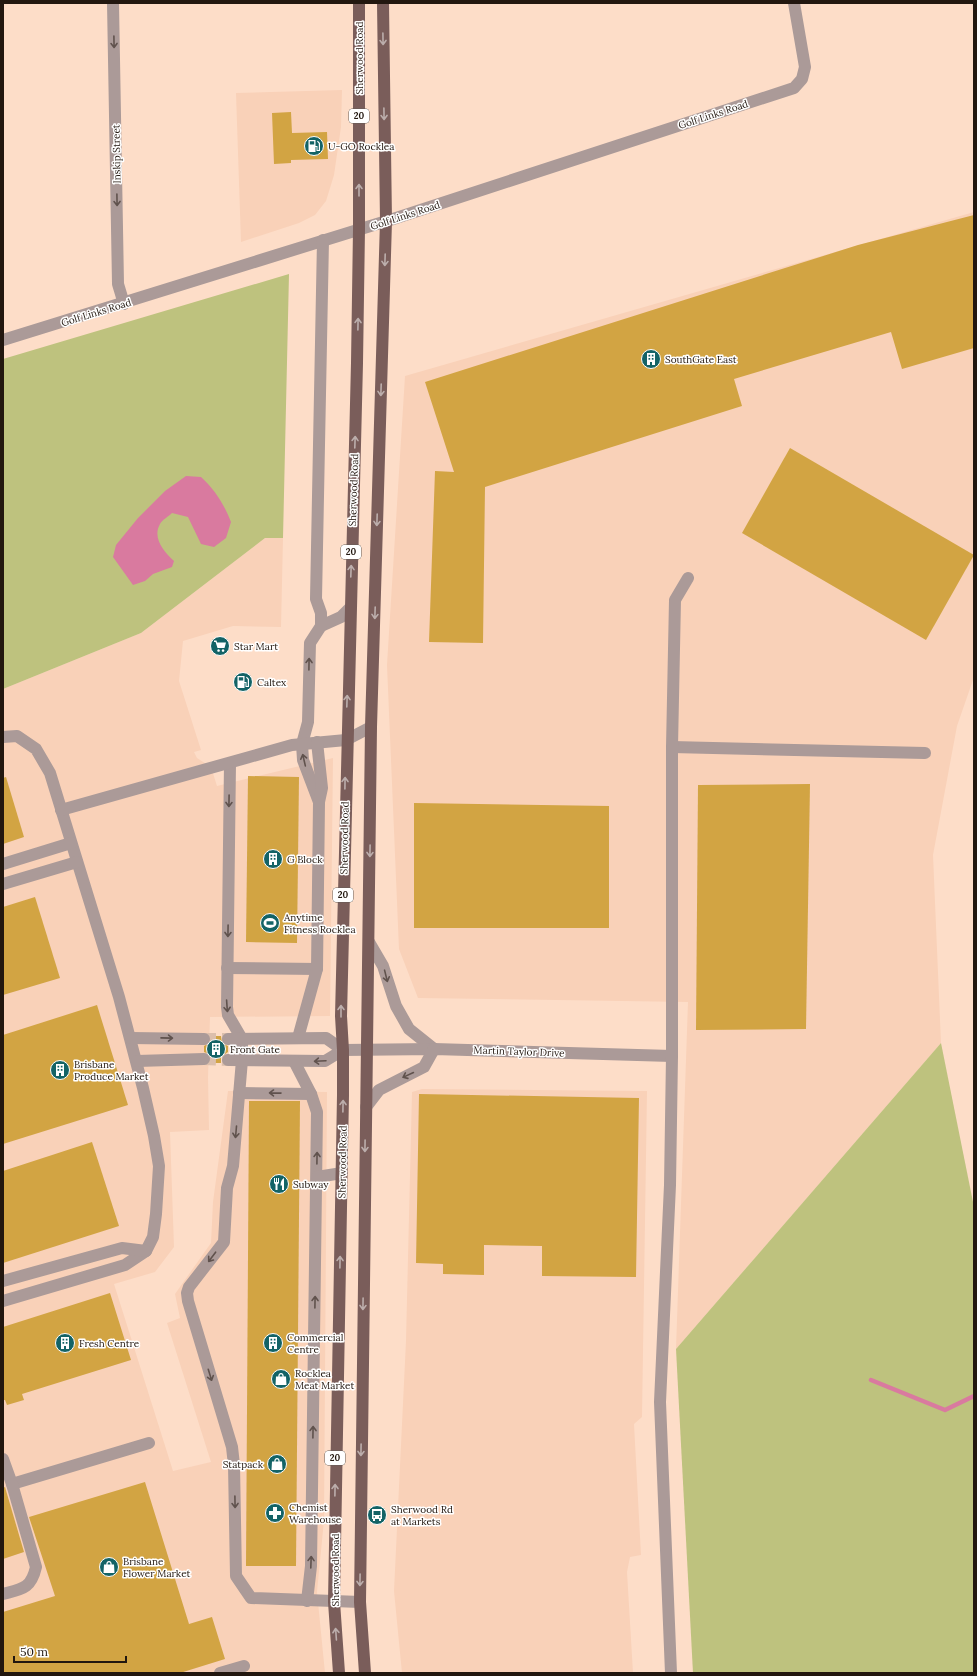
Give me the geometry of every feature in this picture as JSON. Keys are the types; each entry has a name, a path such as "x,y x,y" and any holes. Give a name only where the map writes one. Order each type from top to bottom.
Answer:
{"main road":[{"name":"Sherwood Road","path":"339,1673 334,1602 342,1173 343,1050 341,1016 346,740 359,229 359,3"},
{"path":"365,1673 360,1602 371,727 386,221 383,3"}],"street":[{"name":"Inskip Street","path":"113,3 118,284 124,304"},
{"name":"Golf Links Road","path":"3,340 124,304 386,221 794,88 802,79 805,67 794,3"},
{"path":"321,626 321,613 316,599 323,240"},
{"path":"671,1673 660,1402 670,1185 672,1056 672,747 675,600 688,578"},
{"path":"319,802 304,760 302,744 308,722 310,643 321,626 341,617 350,608"},
{"path":"61,810 292,745 346,740 371,727"},
{"path":"3,737 16,736 36,749 50,773 131,1038 153,1128 159,1166 153,1237 146,1251 125,1265 3,1300"},
{"path":"298,1038 317,969 319,802 322,788 316,742"},
{"path":"672,747 925,753"},
{"path":"230,762 227,968 228,1011 242,1039 242,1060 233,1166 227,1188 224,1242 189,1287 187,1293 232,1447 234,1465 236,1576 251,1598 360,1602"},
{"path":"3,864 71,843"},
{"path":"3,884 77,862"},
{"path":"366,1107 379,1090 424,1068 434,1049 409,1029 396,1006 383,966 368,942"},
{"path":"227,968 317,969"},
{"path":"131,1038 204,1039"},
{"path":"228,1039 326,1038 343,1050 326,1061 228,1060"},
{"name":"Martin Taylor Drive","path":"343,1050 434,1049 672,1056"},
{"path":"137,1061 204,1059"},
{"path":"294,1061 311,1094 317,1112 311,1566 307,1601"},
{"path":"239,1093 311,1094"},
{"path":"317,1176 342,1173"},
{"path":"3,1281 122,1248 146,1251"},
{"path":"12,1484 149,1443"},
{"path":"3,1459 12,1484 36,1568 33,1578 28,1586 3,1594"},
{"path":"220,1673 244,1666"}],"shaded area":[{"path":"342,90 341,127 334,175 326,201 315,215 299,223 241,242 236,93"},
{"path":"974,212 974,677 957,726 933,855 941,1043 676,1349 688,1002 418,998 399,949 387,665 405,376"},
{"path":"186,476 201,477 219,498 231,522 226,538 214,547 201,544 188,517 172,513 161,523 157,534 163,549 174,561 172,567 153,574 145,581 133,585 113,557 116,545 138,518 165,491"},
{"path":"265,538 283,538 281,627 233,626 183,641 179,681 201,750 194,752 197,758 211,767 217,786 333,758 330,1016 210,1017 208,1077 209,1130 170,1132 174,1247 155,1272 114,1284 173,1471 211,1462 167,1323 180,1318 175,1294 211,1243 213,1202 228,1091 327,1092 324,1520 317,1592 325,1673 3,1673 3,689 141,633"},
{"path":"422,1089 647,1091 642,1417 634,1424 641,1555 630,1557 627,1572 633,1673 402,1673 394,1591 406,1341 412,1092"}],"green space":[{"path":"289,274 283,538 265,538 141,633 3,689 3,359"},
{"path":"941,1043 974,1207 974,1673 693,1673 676,1349"}],"building":[{"path":"291,112 292,133 327,132 328,159 291,160 291,163 274,164 272,113"},
{"name":"SouthGate East","path":"974,215 974,348 902,369 891,332 734,379 742,406 485,487 483,643 429,642 435,471 454,472 425,382 858,245"},
{"path":"790,448 974,555 926,640 742,533"},
{"name":"G Block","path":"248,776 299,777 297,943 246,942"},
{"path":"6,777 24,837 3,844 3,778"},
{"path":"810,784 806,1029 696,1030 698,785"},
{"path":"414,803 609,806 609,928 414,928"},
{"path":"35,897 60,978 3,995 3,907"},
{"name":"Brisbane Produce Market","path":"97,1005 128,1105 3,1144 3,1035"},
{"name":"Front Gate","path":"211,1036 221,1036 222,1043 228,1046 228,1052 221,1057 221,1063 210,1063 211,1055 204,1052 204,1046 211,1042"},
{"path":"419,1094 639,1098 636,1277 542,1276 542,1246 484,1245 484,1275 443,1274 443,1264 416,1263"},
{"name":"Commercial Centre","path":"249,1101 300,1101 296,1566 246,1566"},
{"path":"92,1142 119,1226 3,1263 3,1171"},
{"name":"Fresh Centre","path":"110,1293 131,1360 22,1394 24,1400 7,1405 5,1400 3,1400 3,1327"},
{"name":"Brisbane Flower Market","path":"145,1482 189,1624 212,1617 225,1659 180,1673 3,1673 3,1612 55,1596 29,1517"},
{"path":"5,1487 24,1552 3,1559 3,1488"}],"waterway":[{"path":"871,1380 945,1410 974,1396"}],"tunnel":[{"path":"204,1039 228,1039"},
{"path":"204,1059 228,1060"}],"place":[{"name":"U-GO Rocklea","path":"314,146"},
{"name":"SouthGate East","path":"651,359"},
{"name":"Star Mart","path":"220,646"},
{"name":"Caltex","path":"243,682"},
{"name":"G Block","path":"273,859"},
{"name":"Anytime Fitness Rocklea","path":"270,923"},
{"name":"Front Gate","path":"216,1049"},
{"name":"Brisbane Produce Market","path":"60,1070"},
{"name":"Subway","path":"279,1184"},
{"name":"Fresh Centre","path":"65,1343"},
{"name":"Commercial Centre","path":"273,1343"},
{"name":"Rocklea Meat Market","path":"281,1379"},
{"name":"Statpack","path":"277,1464"},
{"name":"Chemist Warehouse","path":"275,1513"},
{"name":"Sherwood Rd at Markets","path":"377,1515"},
{"name":"Brisbane Flower Market","path":"109,1567"}]}
